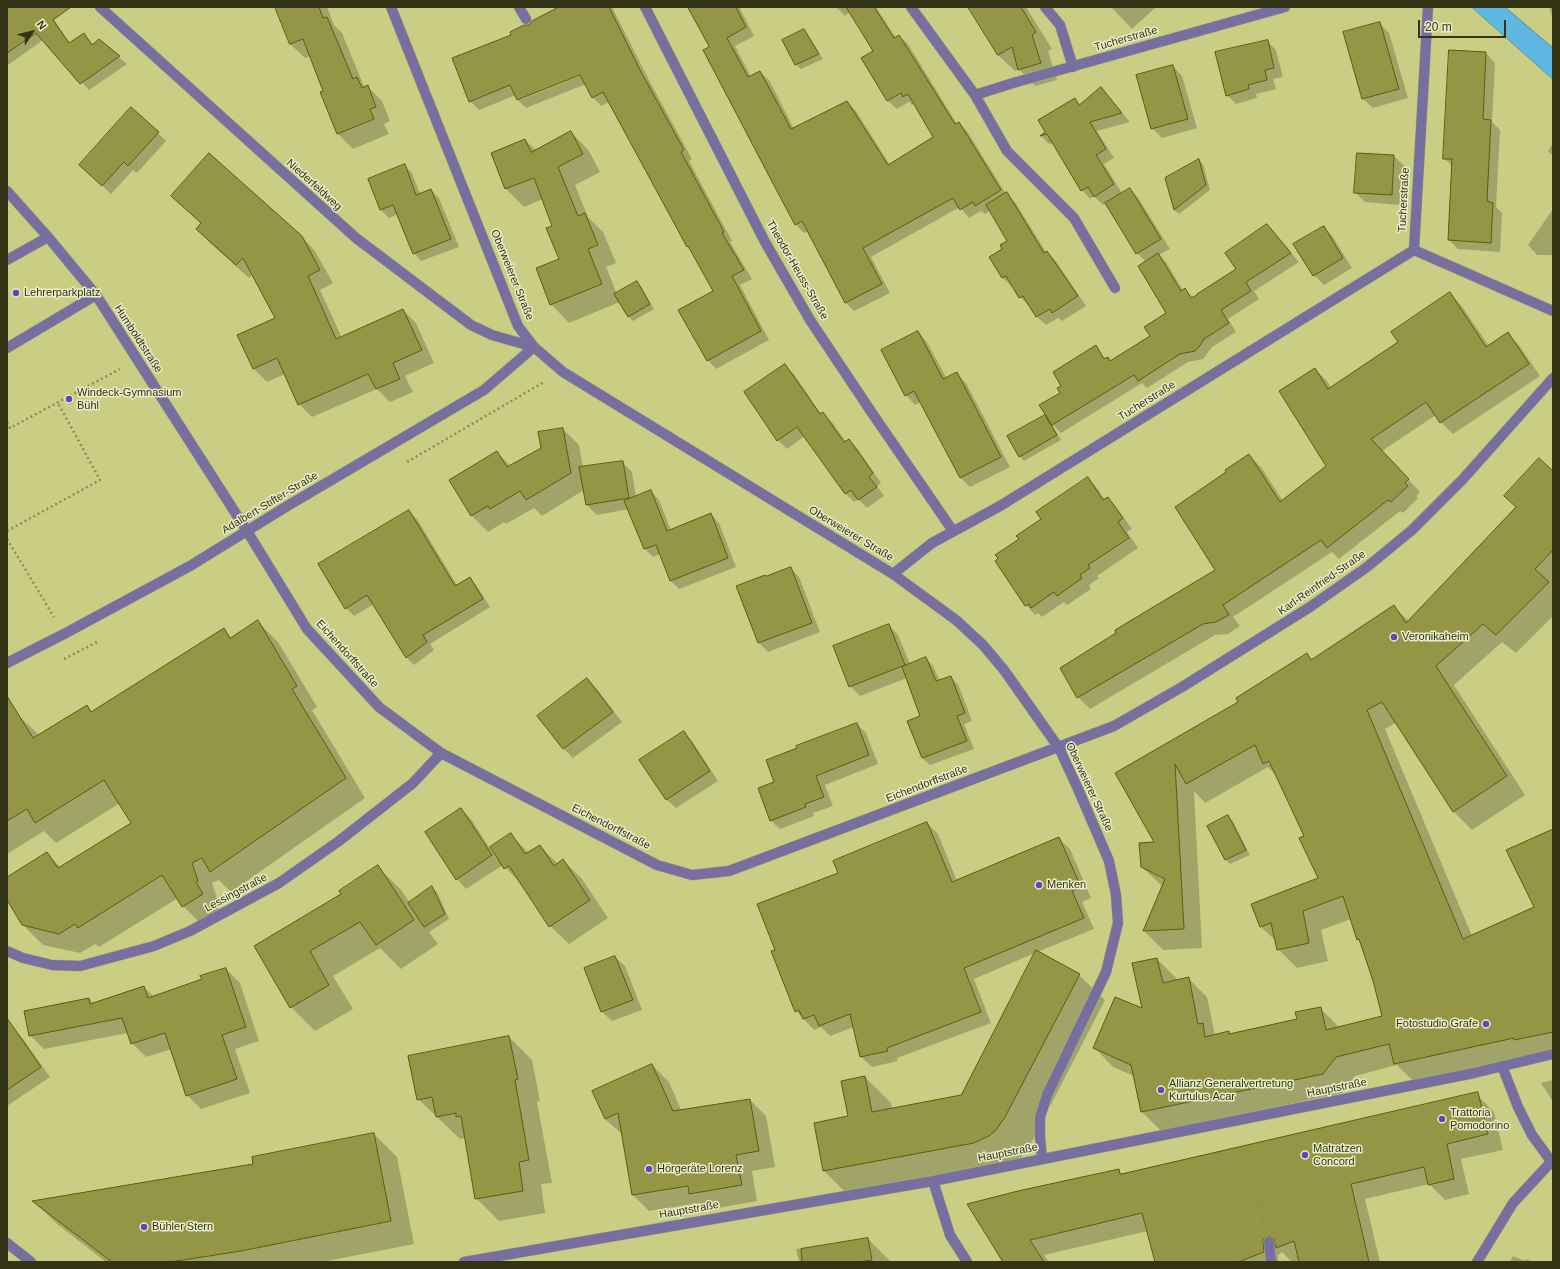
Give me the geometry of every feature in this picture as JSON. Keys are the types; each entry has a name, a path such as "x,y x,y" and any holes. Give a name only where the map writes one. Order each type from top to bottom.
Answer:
{"street":[{"name":"Niederfeldweg","path":"100,7 356,238 471,325 496,336 534,347"},
{"name":"Oberweierer Straße","path":"390,7 518,326 534,347 563,372 894,574 956,620 983,644 1004,670 1059,748 1109,861 1116,895 1118,923 1106,972 1047,1096 1040,1117 1042,1159"},
{"path":"519,7 526,19"},
{"name":"Theodor-Heuss-Straße","path":"645,7 765,242 810,320 953,531"},
{"path":"911,7 975,95 1007,151 1074,218 1115,288"},
{"path":"1045,7 1060,25 1072,67"},
{"name":"Tucherstraße","path":"975,95 1285,7"},
{"name":"Tucherstraße","path":"894,574 932,543 1000,506 1414,250 1428,7"},
{"name":"Humboldtstraße","path":"7,191 48,237 96,295 247,531"},
{"path":"7,260 48,237"},
{"path":"1414,250 1553,311"},
{"path":"7,348 96,295"},
{"name":"Adalbert-Stifter-Straße","path":"7,662 64,634 190,566 484,390 534,347"},
{"name":"Karl-Reinfried-Straße","path":"1059,748 1114,726 1182,687 1310,607 1368,567 1412,530 1463,479 1553,378"},
{"name":"Eichendorffstraße","path":"247,531 307,629 379,707 441,754 657,865 692,875 729,871 1059,748"},
{"name":"Lessingstraße","path":"7,951 23,958 52,965 80,966 154,946 190,931 279,884 333,845 413,783 441,754"},
{"name":"Hauptstraße","path":"464,1262 506,1258 933,1181 1474,1073 1553,1054"},
{"path":"1478,1262 1513,1203 1552,1163 1532,1135 1518,1107 1502,1066"},
{"path":"933,1181 950,1235 966,1262"},
{"path":"1269,1242 1271,1262"},
{"path":"7,1243 31,1262"}],"path":[{"path":"7,422 10,428 137,360"},
{"path":"67,398 71,406"},
{"path":"7,531 100,480 58,403"},
{"path":"7,539 64,634"},
{"path":"1256,1192 1269,1242"}],"water":[{"path":"1472,7 1505,7 1553,48 1553,79"}],"building":[{"path":"7,7 71,7 53,20 69,43 84,33 92,45 99,39 120,56 80,84 36,33 7,53"},
{"path":"275,7 319,7 323,18 327,17 353,79 357,77 362,88 368,85 376,107 370,109 374,119 337,134 320,92 323,91 303,39 290,44"},
{"path":"559,7 609,7 641,72 684,150 681,152 724,232 722,233 744,270 732,276 761,331 707,361 678,310 713,291 688,246 687,247 603,92 592,98 580,75 517,100 510,85 469,102 452,58 511,35 510,32 524,25 529,25 532,21"},
{"path":"688,7 736,7 746,27 727,38 748,77 760,71 791,129 847,101 888,165 933,137 908,94 903,97 901,93 887,101 861,58 873,51 846,7 874,7 894,38 899,35 955,124 959,122 1001,190 975,206 973,202 960,210 953,198 863,248 882,284 845,303 802,221 795,225 778,193 703,50 709,47"},
{"path":"968,7 1021,7 1036,32 1032,35 1041,63 1018,70 1012,47 998,55"},
{"path":"1380,22 1399,89 1362,99 1343,32"},
{"path":"804,29 819,54 795,65 782,40"},
{"path":"1268,40 1274,68 1265,70 1267,80 1248,85 1249,89 1226,96 1215,52"},
{"path":"1449,50 1486,52 1483,119 1491,120 1487,201 1493,203 1491,243 1448,240 1452,159 1443,159"},
{"path":"1173,65 1188,119 1151,129 1136,75"},
{"path":"1101,87 1122,113 1090,122 1106,149 1096,155 1114,184 1094,197 1088,187 1081,191 1047,134 1040,136 1045,132 1038,120 1075,98 1079,105"},
{"path":"131,107 159,132 128,166 124,162 102,186 79,165"},
{"path":"571,131 583,154 558,167 578,216 585,213 598,245 588,249 602,284 550,305 536,268 559,259 546,228 552,226 534,178 505,189 491,153 525,139 531,152"},
{"path":"209,153 302,236 320,270 308,276 336,339 403,309 422,350 393,363 400,379 376,389 368,374 298,405 277,358 253,369 237,335 275,318 243,258 236,265 196,229 201,223 171,196"},
{"path":"1357,153 1394,155 1392,195 1354,193"},
{"path":"1199,159 1206,185 1174,210 1165,178"},
{"path":"405,164 416,195 431,189 451,239 413,254 393,205 380,210 368,179"},
{"path":"1130,188 1161,239 1136,254 1105,203"},
{"path":"1007,192 1044,253 1047,251 1078,296 1052,313 1050,309 1036,317 1023,296 1019,298 1006,276 1002,278 989,257 1002,249 1000,245 1007,241 986,205"},
{"path":"1267,224 1291,253 1246,282 1251,291 1221,310 1229,323 1204,339 1195,351 1180,354 1138,381 1134,375 1052,425 1039,405 1060,393 1057,388 1061,386 1053,372 1096,345 1104,359 1108,357 1110,361 1150,336 1144,327 1166,313 1138,266 1158,253 1181,291 1185,288 1191,298 1236,269 1225,253"},
{"path":"1324,226 1343,258 1313,276 1293,244"},
{"path":"637,281 650,304 628,317 614,294"},
{"path":"1450,292 1486,347 1508,332 1529,364 1440,423 1426,402 1371,439 1409,479 1405,483 1408,486 1391,502 1388,500 1327,548 1321,540 1223,605 1229,615 1216,622 1203,624 1077,698 1060,668 1116,633 1115,630 1215,570 1175,507 1226,472 1225,470 1249,454 1280,502 1326,466 1279,391 1315,368 1328,389 1398,342 1391,332"},
{"path":"918,331 943,379 957,372 1001,457 960,478 914,391 905,396 881,350"},
{"path":"785,364 820,414 823,412 844,442 849,439 873,473 869,477 877,487 858,500 851,490 845,494 797,427 777,441 744,392"},
{"path":"1045,415 1057,435 1019,457 1007,436"},
{"path":"563,428 571,473 526,500 520,491 490,509 488,506 471,516 449,480 497,451 507,467 541,448 538,432"},
{"path":"1539,458 1553,471 1553,550 1535,569 1549,582 1496,635 1483,624 1436,666 1507,776 1453,812 1382,702 1367,710 1463,939 1534,907 1506,850 1553,829 1553,1032 1514,1040 1514,1038 1394,1064 1389,1044 1336,1057 1323,1074 1141,1112 1131,1065 1093,1048 1115,997 1142,1008 1132,963 1157,958 1163,983 1189,977 1198,1024 1203,1023 1205,1037 1229,1031 1229,1034 1297,1019 1295,1012 1321,1007 1326,1030 1382,1016 1373,981 1359,939 1357,940 1343,896 1303,911 1309,943 1277,950 1271,923 1260,927 1251,904 1318,878 1299,838 1304,836 1269,761 1263,764 1255,745 1186,784 1175,764 1184,929 1143,931 1165,879 1141,867 1139,843 1154,842 1115,773 1238,702 1236,698 1307,653 1311,660 1394,605 1406,623 1516,507 1504,496"},
{"path":"623,461 629,498 586,505 579,467"},
{"path":"1088,477 1103,500 1108,497 1123,518 1118,522 1129,538 1088,565 1090,568 1080,575 1082,578 1057,596 1054,592 1031,608 1029,604 1025,606 995,561 998,558 995,555 1019,539 1016,536 1041,519 1036,512"},
{"path":"651,490 667,531 711,513 728,558 670,581 656,545 644,549 624,501"},
{"path":"409,510 455,586 470,577 483,599 423,635 427,642 406,658 367,595 345,609 318,564"},
{"path":"791,567 812,623 758,643 736,586"},
{"path":"258,620 297,686 292,689 346,778 210,872 202,858 192,863 198,881 196,882 203,894 182,907 162,875 78,928 75,924 59,934 22,925 7,900 7,877 47,852 58,868 131,823 104,780 35,823 27,809 7,821 7,696 33,738 87,705 91,712 224,628 230,638"},
{"path":"889,624 905,665 849,687 833,646"},
{"path":"926,657 936,681 951,676 965,713 957,716 967,741 922,758 907,721 920,716 902,667"},
{"path":"587,678 613,712 563,749 537,716"},
{"path":"857,723 869,755 816,776 824,797 805,804 806,807 770,821 758,788 774,782 766,760 797,748 796,746"},
{"path":"684,731 710,771 666,800 639,760"},
{"path":"461,808 492,855 456,880 425,832"},
{"path":"1228,815 1246,850 1225,860 1207,826"},
{"path":"927,822 952,882 1059,837 1081,887 1072,891 1084,918 964,968 981,1012 887,1048 888,1051 860,1057 850,1014 819,1026 814,1015 803,1019 799,1010 795,1012 771,951 775,950 757,904 838,873 833,861"},
{"path":"511,833 525,854 540,845 554,866 563,859 590,900 549,927 509,866 504,869 490,847"},
{"path":"378,865 414,920 376,945 360,922 310,951 329,985 290,1008 254,946 341,894 339,891"},
{"path":"432,886 445,914 424,927 408,903"},
{"path":"1036,950 1080,974 1005,1117 996,1130 989,1136 974,1143 823,1171 814,1123 848,1116 841,1081 865,1076 872,1112 961,1095"},
{"path":"615,956 633,1000 601,1012 584,968"},
{"path":"226,968 246,1027 222,1035 237,1079 186,1096 165,1033 131,1044 122,1018 29,1036 24,1011 89,998 90,1004 144,986 148,998 202,979 200,976"},
{"path":"7,1018 41,1067 7,1090"},
{"path":"509,1036 518,1079 515,1080 529,1160 519,1162 523,1191 475,1199 461,1116 456,1117 456,1113 436,1117 432,1097 417,1100 408,1056"},
{"path":"652,1064 673,1111 750,1099 759,1151 736,1155 742,1185 689,1194 688,1186 632,1195 618,1113 605,1119 592,1091"},
{"path":"1478,1092 1488,1134 1447,1144 1454,1179 1428,1185 1424,1167 1351,1184 1369,1262 1299,1262 1294,1241 1276,1248 1274,1239 1269,1236 1263,1240 1264,1252 1238,1262 1155,1262 1142,1213 1030,1240 1044,1262 1003,1262 967,1204 1018,1191 1119,1169 1120,1174"},
{"path":"374,1133 391,1221 241,1251 170,1262 112,1262 32,1201 253,1164 252,1157"},
{"path":"868,1238 872,1260 859,1262 802,1262 801,1249"}],"place":[{"name":"Lehrerparkplatz","path":"16,293"},
{"name":"Windeck-Gymnasium Bühl","path":"69,399"},
{"name":"Veronikaheim","path":"1394,637"},
{"name":"Menken","path":"1039,885"},
{"name":"Fotostudio Grafe","path":"1486,1024"},
{"name":"Allianz Generalvertretung Kurtulus Acar","path":"1161,1090"},
{"name":"Trattoria Pomodorino","path":"1442,1119"},
{"name":"Matratzen Concord","path":"1305,1155"},
{"name":"Hörgeräte Lorenz","path":"649,1169"},
{"name":"Bühler Stern","path":"144,1227"}]}
